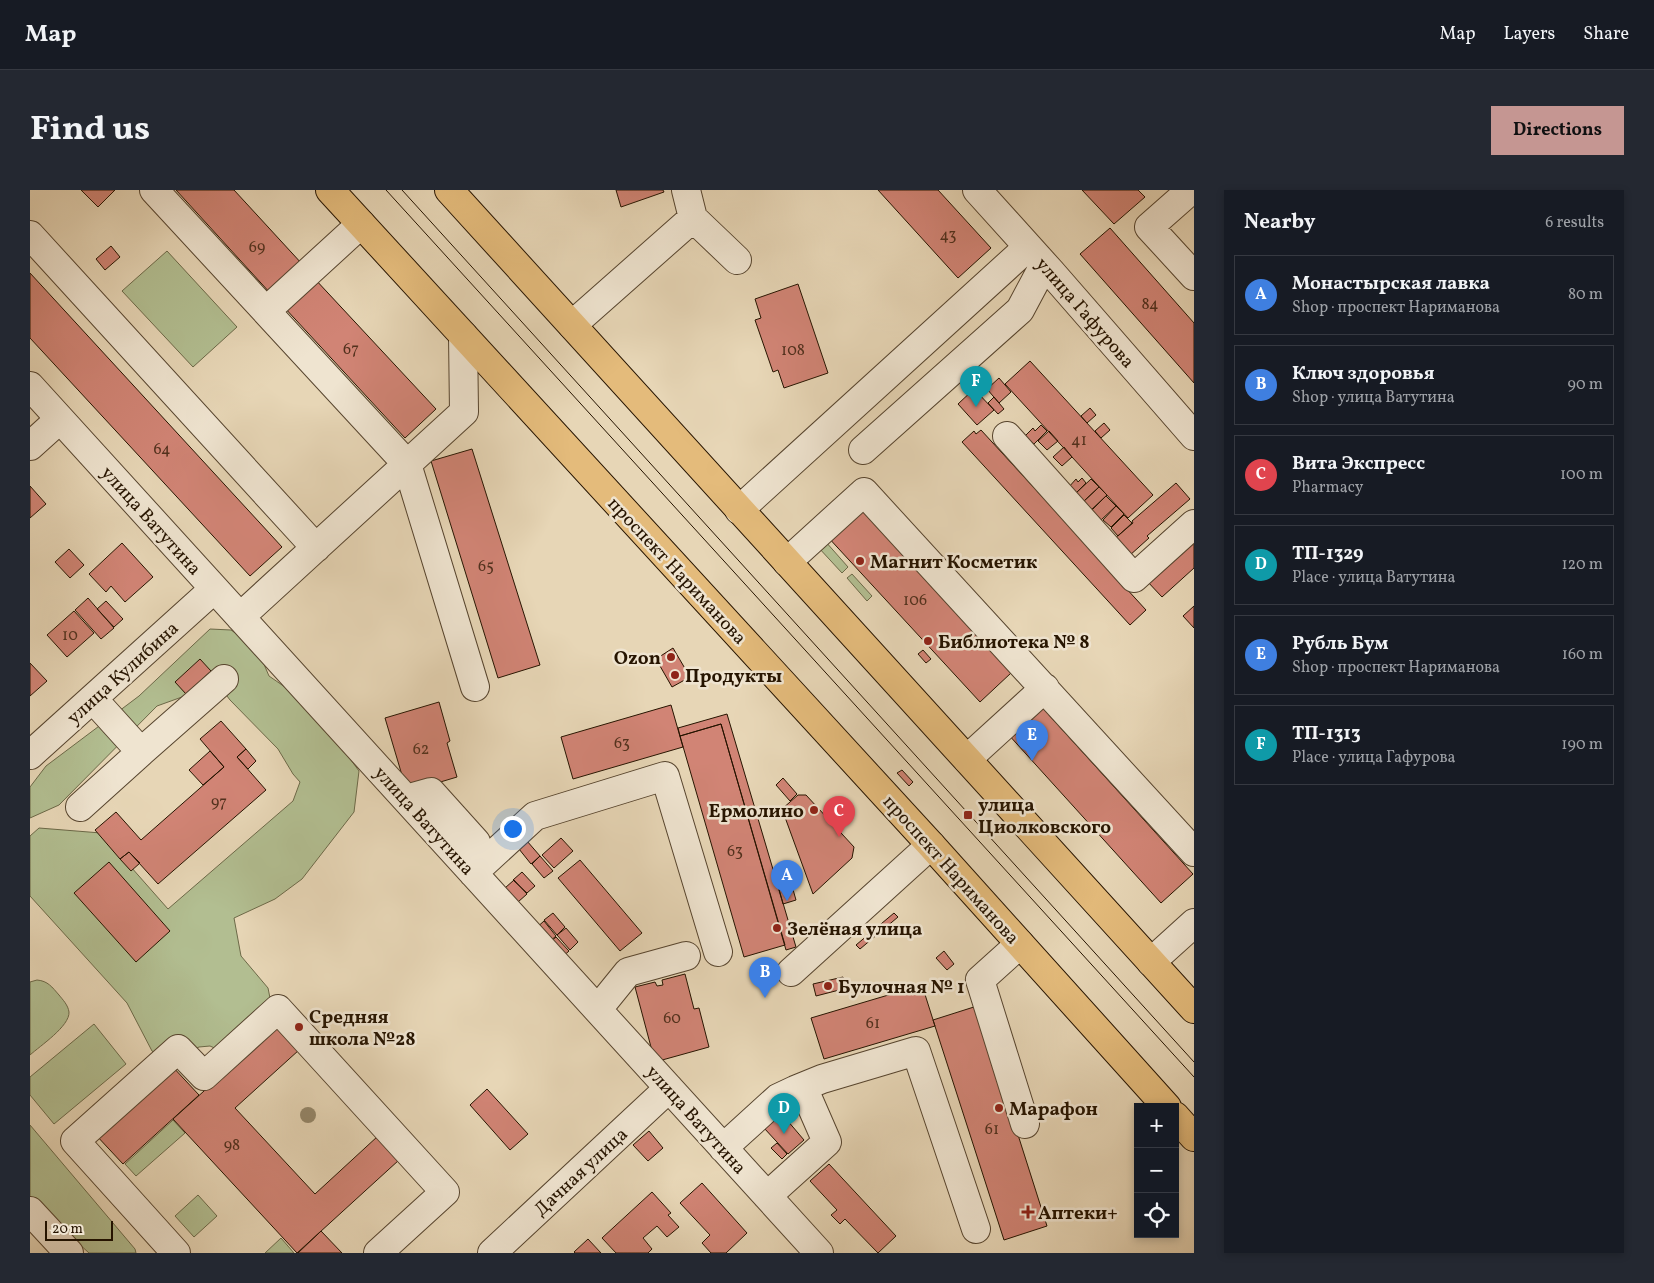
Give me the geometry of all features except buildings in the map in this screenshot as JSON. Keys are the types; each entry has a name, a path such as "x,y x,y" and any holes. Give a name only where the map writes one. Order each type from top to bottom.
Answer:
{"main road":[{"name":"проспект Нариманова","path":"330,190 931,845 1163,1103"},
{"path":"449,190 1194,1009"},
{"path":"1179,1120 1194,1136"}],"street":[{"path":"154,190 407,464 475,687"},
{"path":"686,190 693,218 737,260"},
{"name":"улица Гафурова","path":"976,190 1194,436"},
{"path":"1191,190 1149,227 1194,276"},
{"path":"572,325 693,218"},
{"path":"266,311 361,224"},
{"path":"30,235 316,548"},
{"path":"863,450 1020,310 1036,256"},
{"path":"739,510 1036,256"},
{"path":"240,617 464,412 463,335"},
{"name":"улица Ватутина","path":"30,386 724,1148 767,1196 806,1249"},
{"path":"30,446 60,419"},
{"path":"1007,436 1134,578 1194,524"},
{"path":"787,562 864,492 1194,852"},
{"name":"улица Кулибина","path":"30,755 214,588"},
{"path":"80,807 224,679"},
{"path":"967,759 1045,688"},
{"path":"93,698 141,752"},
{"path":"473,872 535,816 665,776 718,952"},
{"path":"406,799 431,792 476,842"},
{"path":"791,972 931,845"},
{"path":"1151,962 1194,923"},
{"path":"1020,944 980,980 1025,1124"},
{"path":"598,1009 628,972 686,956"},
{"path":"175,1253 75,1141 178,1049 204,1076 278,1009 445,1192 386,1250"},
{"path":"724,1148 778,1098 822,1079 916,1051 976,1229"},
{"path":"767,1196 828,1142 803,1086"},
{"name":"Дачная улица","path":"492,1253 669,1088"},
{"path":"30,1211 69,1253"}],"green space":[{"path":"167,251 237,327 193,367 122,291"},
{"path":"825,541 848,567 842,573 818,547"},
{"path":"852,574 872,596 867,601 847,578"},
{"path":"210,629 231,630 257,648 269,676 311,705 359,771 354,812 302,879 275,899 234,918 241,956 268,988 272,1008 230,1055 210,1046 199,1047 181,1056 160,1057 152,1051 127,1003 30,896 30,836 39,828 101,833 168,909 293,801 300,782 278,749 230,700 218,684 157,706 59,805 30,818 30,787 46,766 139,696"},
{"path":"37,980 47,983 52,987 68,1007 69,1012 65,1023 60,1029 30,1055 30,982"},
{"path":"94,1024 126,1064 54,1124 30,1095 30,1077"},
{"path":"173,1120 185,1133 136,1176 125,1164"},
{"path":"30,1125 135,1249 136,1253 89,1253 30,1199"},
{"path":"198,1195 217,1216 194,1237 175,1216"},
{"path":"281,1238 294,1253 265,1253"}],"tram line":[{"path":"386,190 1194,1077"},
{"path":"402,190 1194,1062"}],"place":[{"name":"ТП-1313","path":"976,407"},
{"name":"Магнит Косметик","path":"860,561"},
{"name":"Библиотека № 8","path":"928,641"},
{"name":"Ozon","path":"671,657"},
{"name":"Продукты","path":"675,675"},
{"name":"Рубль Бум","path":"1032,761"},
{"name":"Ермолино","path":"814,810"},
{"name":"улица Циолковского","path":"968,815"},
{"name":"Вита Экспресс","path":"839,837"},
{"name":"Монастырская лавка","path":"787,901"},
{"name":"Зелёная улица","path":"777,928"},
{"name":"Булочная № 1","path":"828,986"},
{"name":"Ключ здоровья","path":"765,998"},
{"name":"Средняя школа №28","path":"299,1027"},
{"name":"Марафон","path":"999,1108"},
{"name":"ТП-1329","path":"784,1134"},
{"name":"Аптеки+","path":"1028,1212"}]}
